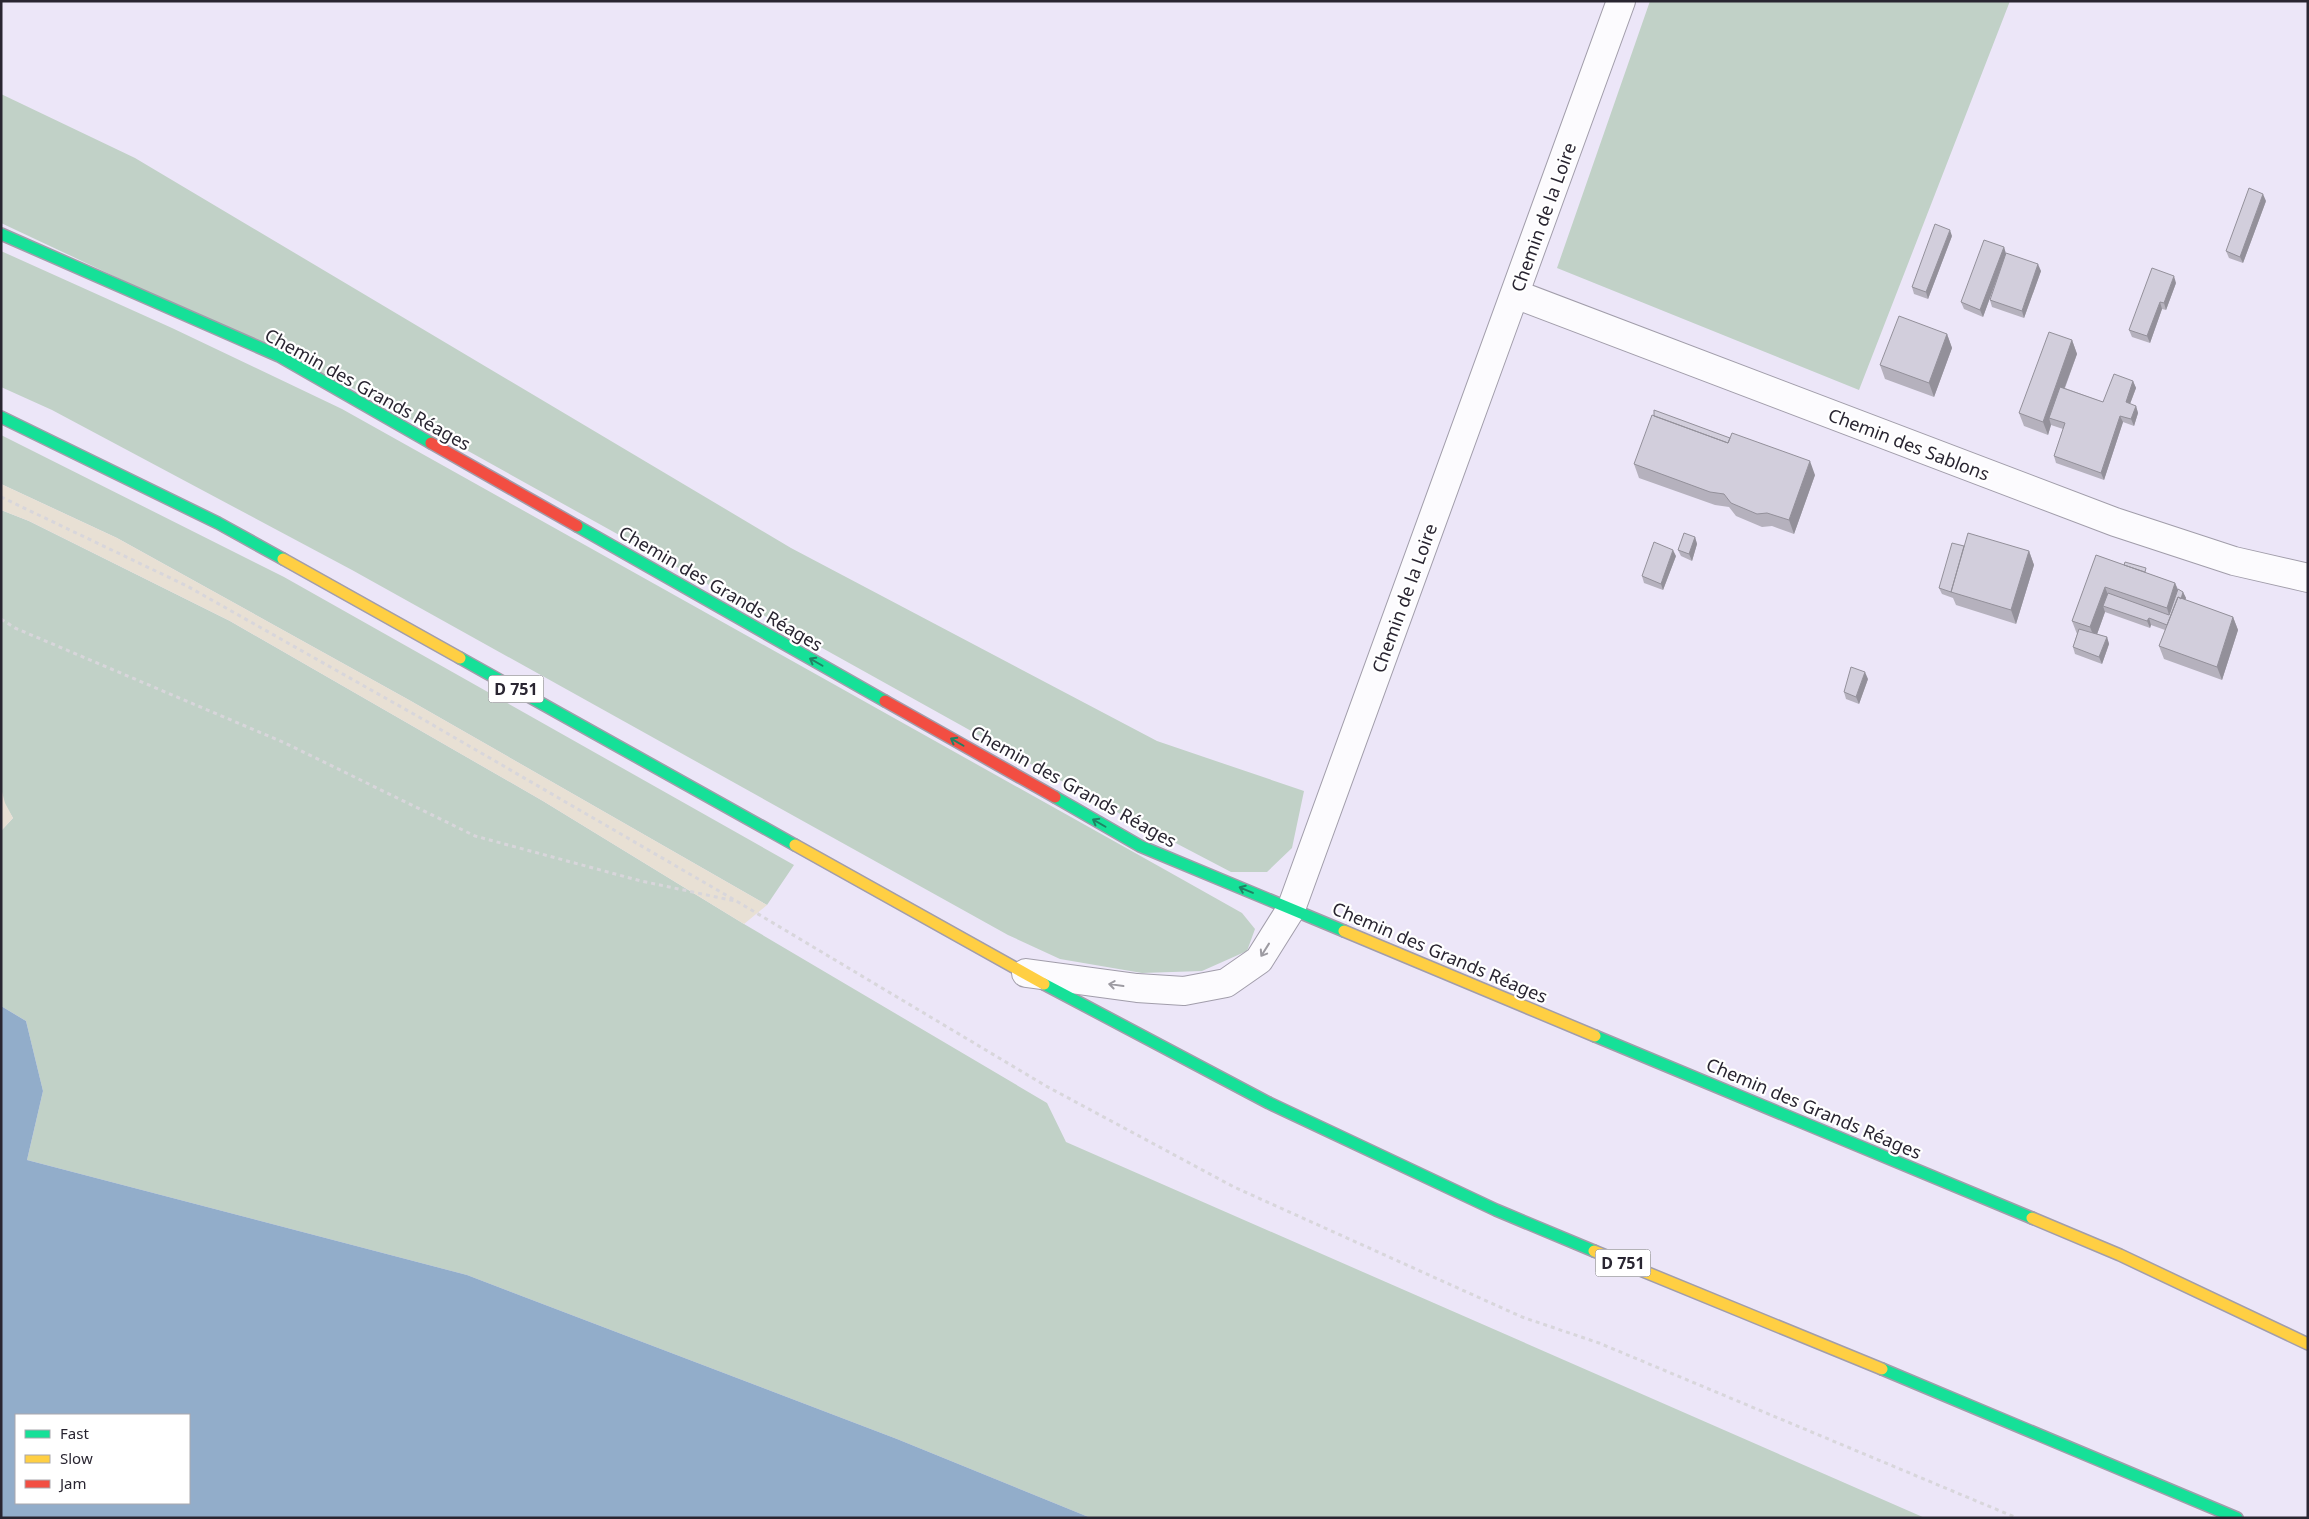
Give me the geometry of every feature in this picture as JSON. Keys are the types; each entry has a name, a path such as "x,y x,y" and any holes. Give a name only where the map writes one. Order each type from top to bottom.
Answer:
{"street":[{"name":"Chemin de la Loire","path":"1024,973 1137,988 1184,991 1226,983 1258,960 1291,909 1621,1"},
{"name":"Chemin des Grands Réages","path":"1,234 279,356 1140,846 2120,1255 2308,1344"},
{"name":"Chemin des Sablons","path":"1515,294 2115,522 2234,561 2308,578"},
{"name":"D 751","path":"1,417 218,523 1024,973 1269,1103 1496,1210 2198,1500 2237,1518"}],"path":[{"path":"1,497 22,505 187,586 426,721 738,902 1046,1086 1234,1187 1522,1317 1599,1343 2017,1518"},
{"path":"1,619 15,628 285,743 475,836 641,881 738,902"}],"shaded area":[{"path":"1650,1 2010,1 1859,390 1557,268"},
{"path":"1,94 135,158 791,548 1157,741 1304,791 1292,848 1267,872 1231,872 1126,817 371,397 1,223"},
{"path":"1,251 172,328 342,409 1178,877 1242,913 1255,929 1247,951 1202,971 1142,973 1060,959 1008,935 352,570 52,410 1,387"},
{"path":"1,435 284,577 794,865 767,905 409,700 117,538 1,484"},
{"path":"1,510 29,521 230,621 543,801 744,924 1047,1103 1066,1142 1925,1518 1091,1518 897,1439 467,1275 27,1160 43,1091 26,1021 1,1006 1,831 13,818 4,803 1,788"}],"sand":[{"path":"1,484 117,538 409,700 767,905 744,924 543,801 230,621 29,521 1,510"},
{"path":"1,788 5,803 13,818 1,831"}],"water":[{"path":"1,1006 26,1021 43,1091 27,1160 467,1275 897,1439 1091,1518 1,1518"}],"building":[{"path":"2249,188 2263,194 2240,257 2226,251"},
{"path":"1935,224 1950,230 1926,292 1912,287"},
{"path":"1984,240 2004,247 1980,310 1961,302"},
{"path":"2006,253 2038,264 2022,311 1990,300"},
{"path":"2152,268 2174,276 2164,303 2160,302 2147,336 2129,330"},
{"path":"1899,316 1947,334 1929,383 1880,365"},
{"path":"2049,332 2072,340 2043,422 2019,413"},
{"path":"2114,374 2133,381 2126,402 2136,406 2131,419 2120,416 2101,473 2054,456 2065,423 2049,418 2060,387 2103,402"},
{"path":"1654,410 1730,438 1728,443 1654,416"},
{"path":"1652,415 1728,443 1732,433 1810,461 1789,520 1767,513 1757,514 1731,503 1724,494 1710,492 1634,464"},
{"path":"1684,533 1695,537 1689,554 1678,550"},
{"path":"1968,533 2029,551 2011,610 1951,592"},
{"path":"1654,542 1673,550 1661,584 1642,576"},
{"path":"1952,543 1964,546 1951,592 1939,588"},
{"path":"2096,555 2175,583 2167,608 2105,587 2090,627 2072,621"},
{"path":"2125,562 2146,568 2145,572 2124,565"},
{"path":"2178,589 2183,592 2181,599 2178,597 2167,625 2149,618 2147,621 2103,606 2108,593 2169,615"},
{"path":"2178,597 2233,617 2217,667 2159,646"},
{"path":"2079,629 2107,637 2099,657 2073,647"},
{"path":"1851,667 1865,672 1856,697 1844,692"}],"traffic: fast":[{"path":"1,234 279,356 431,443"},
{"path":"1,417 218,523 283,559"},
{"path":"577,526 885,701"},
{"path":"460,658 795,845"},
{"path":"1055,797 1140,846 1344,931"},
{"path":"1044,984 1269,1103 1496,1210 1594,1251"},
{"path":"1595,1036 2032,1218"},
{"path":"1882,1369 2237,1518"}],"traffic: slow":[{"path":"283,559 460,658"},
{"path":"795,845 1044,984"},
{"path":"1344,931 1595,1036"},
{"path":"2032,1218 2120,1255 2308,1344"},
{"path":"1594,1251 1882,1369"}],"traffic: jam":[{"path":"431,443 577,526"},
{"path":"885,701 1055,797"}]}
